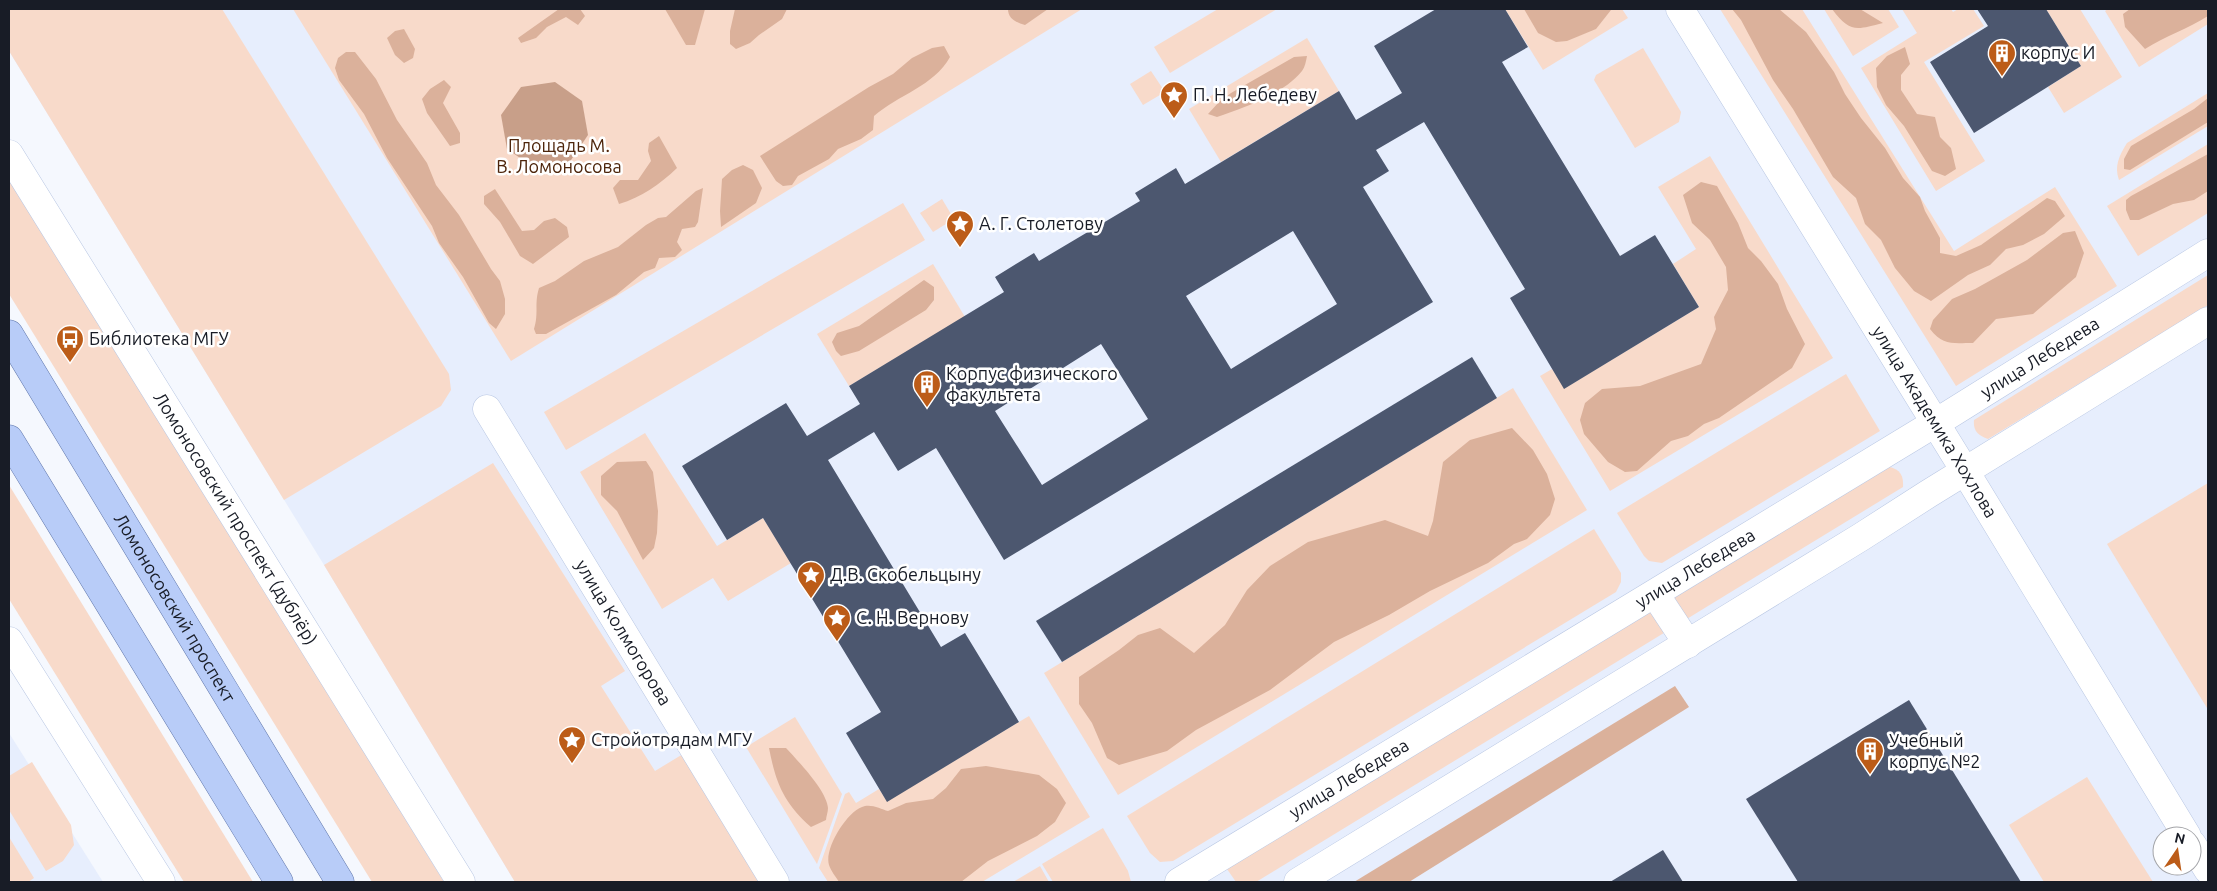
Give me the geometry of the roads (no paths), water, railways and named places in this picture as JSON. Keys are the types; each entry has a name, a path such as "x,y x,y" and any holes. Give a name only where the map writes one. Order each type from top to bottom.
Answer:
{"main road":[{"name":"Ломоносовский проспект","path":"9,334 340,882"},
{"path":"9,439 279,882"}],"street":[{"name":"улица Академика Хохлова","path":"1680,9 2181,826"},
{"name":"Ломоносовский проспект (дублёр)","path":"9,154 461,882"},
{"name":"улица Лебедева","path":"1179,882 1655,594 2208,254"},
{"path":"1298,882 1688,644 2208,321"},
{"name":"улица Колмогорова","path":"487,409 775,882"},
{"path":"1655,594 1688,644"},
{"path":"9,641 162,882"}],"place":[{"name":"корпус И","path":"2002,77"},
{"name":"П. Н. Лебедеву","path":"1174,119"},
{"name":"А. Г. Столетову","path":"960,248"},
{"name":"Библиотека МГУ","path":"70,363"},
{"name":"Корпус физического факультета","path":"927,408"},
{"name":"Д.В. Скобельцыну","path":"811,599"},
{"name":"С. Н. Вернову","path":"837,642"},
{"name":"Стройотрядам МГУ","path":"572,764"},
{"name":"Учебный корпус №2","path":"1870,775"}],"park label":[{"name":"Площадь М. В. Ломоносова","path":"559,156"}]}
